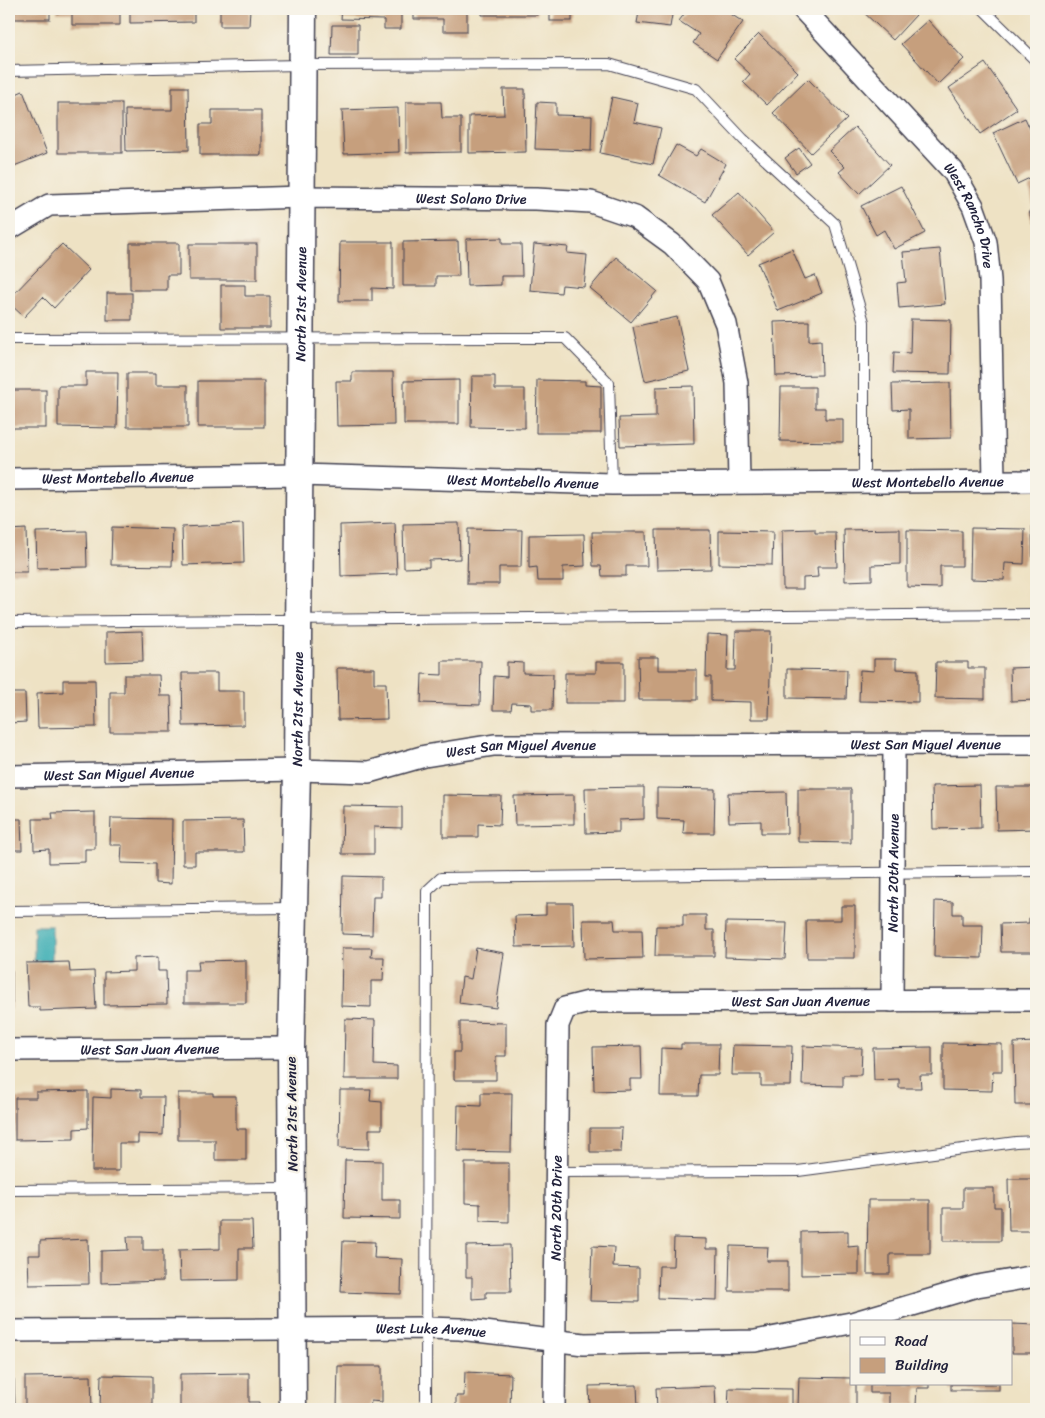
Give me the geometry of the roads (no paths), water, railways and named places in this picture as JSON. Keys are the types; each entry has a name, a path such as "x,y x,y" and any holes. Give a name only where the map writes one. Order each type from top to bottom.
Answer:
{"street":[{"name":"North 21st Avenue","path":"293,1409 291,1048 297,770 298,475 302,339 303,9"},
{"name":"West Rancho Drive","path":"803,9 953,171 973,206 986,242 990,280 994,481"},
{"name":"West Solano Drive","path":"9,229 49,204 301,198 536,198 591,202 635,217 672,244 708,281 726,324 737,383 739,482"},
{"name":"West Montebello Avenue","path":"9,479 298,475 612,484 1036,481"},
{"name":"West San Miguel Avenue","path":"9,776 297,770 369,772 425,756 494,745 1036,744"},
{"name":"North 20th Avenue","path":"892,1001 894,745"},
{"name":"West San Juan Avenue","path":"565,1008 589,1002 1036,1000"},
{"name":"North 20th Drive","path":"554,1409 558,1025 565,1008"},
{"name":"West San Juan Avenue","path":"9,1050 291,1048"},
{"name":"West Luke Avenue","path":"860,1320 977,1286 1036,1276"},
{"name":"West Luke Avenue","path":"9,1331 426,1328 460,1329 584,1344 755,1341 831,1328 850,1323"}],"lane":[{"path":"983,9 1036,61"},
{"path":"9,71 302,65 609,64 696,89 744,139 835,224 864,322 864,482"},
{"path":"9,339 565,338 609,383 612,484"},
{"path":"9,622 297,618 1036,614"},
{"path":"426,1409 427,891 441,878 1036,871"},
{"path":"9,911 294,908"},
{"path":"557,1172 798,1171 990,1145 1036,1141"},
{"path":"9,1190 293,1188"}],"water":[{"path":"34,926 52,926 52,960 34,961"}]}
